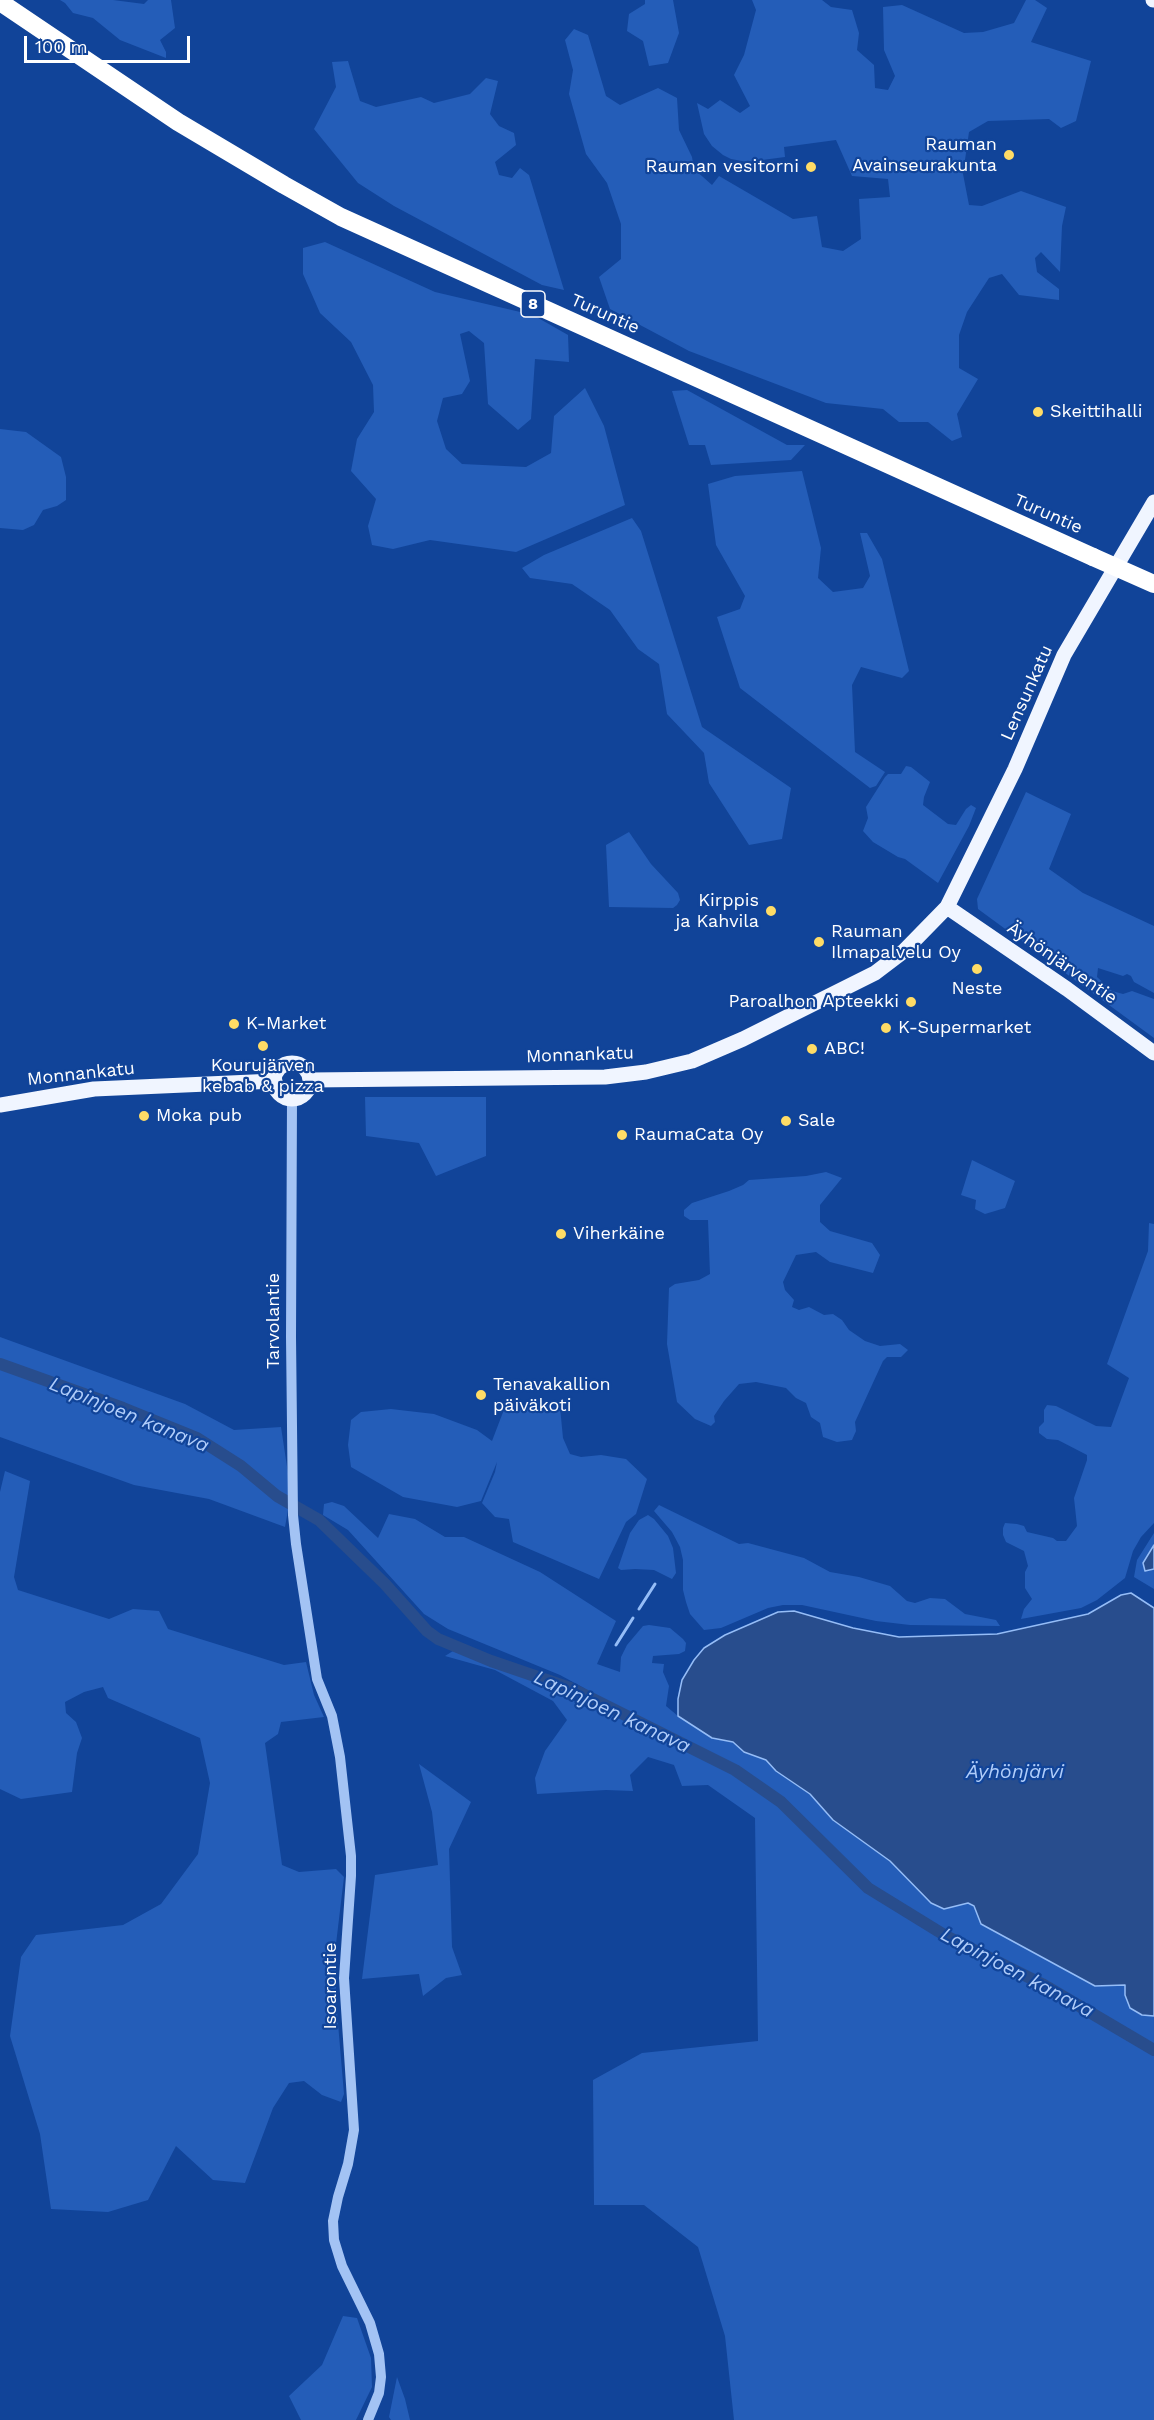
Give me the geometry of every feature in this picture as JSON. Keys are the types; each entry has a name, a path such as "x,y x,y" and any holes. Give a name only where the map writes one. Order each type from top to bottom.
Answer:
{"highway":[{"name":"Turuntie","path":"0,2 178,122 342,217 1154,584"}],"main road":[{"name":"Lensunkatu","path":"947,907 1015,769 1064,654 1154,502"},
{"name":"Äyhönjärventie","path":"947,907 1067,989 1154,1053"},
{"name":"Monnankatu","path":"310,1080 605,1077 666,1068 692,1061 743,1039 875,973 904,951 947,907"},
{"path":"291,1063 302,1066 310,1080 303,1095 292,1099 282,1096 274,1081 279,1069 291,1063"},
{"name":"Monnankatu","path":"0,1105 94,1089 274,1081"}],"street":[{"name":"Tarvolantie","path":"292,1099 291,1337 293,1515 296,1544"},
{"name":"Isoarontie","path":"296,1544 317,1679 336,1733 348,1824 351,1876 344,1978 354,2130 333,2221 334,2240 342,2266 370,2323 380,2354 379,2393 372,2419"}],"shaded area":[{"path":"60,0 113,0 144,4 148,0 171,0 175,28 160,40 166,52 166,58 120,40 93,18 73,13"},
{"path":"645,0 673,0 679,33 668,63 649,66 643,41 627,31 629,14 645,4"},
{"path":"752,0 822,0 831,7 852,10 859,33 857,50 874,65 875,88 888,90 895,76 884,50 883,7 902,5 964,33 983,32 1014,23 1026,0 1035,0 1047,8 1031,42 1091,61 1076,121 1061,128 1049,119 988,121 969,132 963,174 969,205 982,206 1021,191 1066,207 1062,226 1060,272 1041,252 1035,258 1037,272 1059,289 1059,300 1019,295 1002,274 989,278 967,312 959,335 959,368 978,379 957,414 962,437 952,441 928,422 899,422 883,409 826,403 689,351 610,309 599,277 621,259 621,224 607,183 586,154 569,94 573,70 565,40 574,29 588,35 606,96 620,105 658,88 677,98 679,130 692,157 694,169 712,185 719,176 793,219 817,216 822,247 843,251 861,239 859,199 890,197 888,179 852,176 836,140 784,147 785,157 747,162 731,159 712,146 704,134 697,103 708,109 720,100 740,113 750,106 734,75 744,55 756,10"},
{"path":"348,61 360,101 376,107 421,97 434,103 470,94 486,78 498,81 490,114 499,126 514,133 516,145 495,162 499,175 512,178 520,168 529,175 564,290 542,285 394,206 358,183 314,129 336,87 332,62"},
{"path":"325,242 435,292 533,315 568,335 569,362 535,359 531,419 518,430 488,404 484,343 469,331 460,334 470,381 462,394 443,398 437,421 446,449 462,464 526,467 551,453 554,416 585,388 604,426 625,505 516,552 430,540 393,549 372,545 368,526 376,499 351,471 357,439 374,412 373,385 351,342 320,313 303,274 303,248"},
{"path":"687,390 787,445 805,445 791,460 711,465 705,445 689,445 672,391"},
{"path":"0,429 26,432 61,457 66,477 66,500 57,506 43,510 34,525 23,530 0,528"},
{"path":"802,471 821,548 818,578 833,592 863,588 870,576 860,533 867,533 882,559 909,671 902,678 861,667 852,685 855,752 885,772 876,786 870,788 740,688 717,617 740,609 745,596 716,545 708,484 735,476"},
{"path":"632,518 641,531 702,727 791,788 782,839 749,845 709,783 704,753 667,714 659,664 638,649 610,610 572,584 530,578 522,568 544,555"},
{"path":"906,766 911,767 930,782 923,805 948,824 956,825 971,805 976,808 969,826 938,883 905,859 873,842 863,831 868,818 866,807 885,777 888,774 901,774"},
{"path":"1026,792 1071,814 1049,869 1083,893 1154,926 1154,993 1134,982 1127,974 1123,976 1098,968 1097,977 1112,991 1123,994 1132,991 1154,999 1154,1038 978,909 977,899"},
{"path":"629,832 651,864 678,893 680,900 673,908 609,907 606,845"},
{"path":"365,1097 486,1097 486,1156 436,1176 419,1143 366,1136"},
{"path":"972,1160 1015,1181 1005,1208 985,1214 975,1209 976,1200 961,1195"},
{"path":"826,1172 842,1178 820,1205 820,1222 830,1231 872,1243 880,1255 873,1273 830,1262 816,1252 796,1255 783,1282 785,1290 794,1300 792,1307 799,1310 809,1307 824,1315 833,1314 842,1320 849,1330 865,1341 880,1346 900,1344 908,1350 901,1357 887,1357 883,1361 855,1422 856,1431 852,1440 837,1442 823,1437 820,1423 811,1417 806,1403 796,1398 786,1388 756,1382 739,1384 714,1416 715,1422 711,1426 695,1419 677,1402 667,1344 669,1288 675,1284 699,1280 710,1274 708,1220 690,1220 684,1216 684,1210 692,1203 729,1191 749,1180 806,1176"},
{"path":"1149,1223 1154,1224 1154,1523 1141,1537 1133,1551 1125,1578 1097,1600 1081,1608 1021,1619 1024,1609 1032,1599 1025,1588 1025,1572 1028,1566 1024,1551 1006,1542 1003,1528 1005,1523 1017,1524 1024,1526 1027,1532 1057,1541 1066,1541 1077,1526 1074,1498 1087,1455 1058,1440 1047,1439 1039,1433 1039,1427 1044,1422 1044,1410 1047,1405 1056,1406 1096,1426 1111,1427 1129,1378 1107,1364 1148,1251"},
{"path":"0,1337 185,1404 234,1430 281,1427 291,1493 285,1527 209,1499 134,1485 0,1437"},
{"path":"505,1407 560,1407 563,1438 570,1454 581,1457 601,1455 626,1459 647,1479 636,1514 626,1522 599,1579 513,1542 509,1519 495,1517 482,1503 497,1462 481,1501 457,1507 403,1497 351,1467 348,1445 351,1420 361,1412 391,1409 434,1414 477,1430 492,1441"},
{"path":"5,1471 30,1481 14,1577 18,1590 109,1619 133,1609 159,1611 168,1629 284,1665 306,1662 314,1695 324,1717 281,1722 278,1734 265,1743 282,1865 299,1872 336,1869 344,1877 336,1944 336,2000 344,2094 341,2102 322,2095 304,2081 289,2083 273,2108 245,2183 213,2180 176,2146 148,2200 108,2212 51,2209 40,2134 10,2036 21,1957 36,1935 123,1925 161,1904 198,1854 210,1783 200,1738 108,1698 103,1687 84,1692 65,1702 66,1713 76,1722 82,1738 77,1753 72,1792 21,1799 0,1789 0,1492"},
{"path":"332,1502 344,1506 378,1538 389,1514 415,1519 445,1537 464,1537 540,1572 616,1621 597,1664 620,1672 621,1657 627,1645 643,1626 670,1628 686,1643 685,1651 679,1654 653,1656 652,1663 664,1664 663,1672 669,1686 666,1706 678,1716 712,1738 733,1742 744,1752 766,1760 776,1771 810,1794 833,1820 890,1861 931,1903 944,1909 968,1903 1045,1957 1095,1986 1125,1985 1142,2015 1154,2016 1154,2420 734,2420 725,2336 698,2247 644,2205 594,2205 593,2080 642,2053 758,2041 755,1818 708,1785 682,1786 674,1765 648,1757 630,1775 633,1791 606,1790 537,1794 535,1778 545,1751 567,1720 553,1701 495,1670 445,1656 453,1651 520,1675 549,1687 589,1709 601,1702 584,1688 560,1675 448,1629 424,1614 348,1530 323,1515 324,1504"},
{"path":"659,1505 739,1544 748,1543 804,1558 830,1572 890,1586 907,1601 915,1603 930,1598 945,1599 965,1614 996,1620 1000,1626 910,1625 876,1621 802,1605 783,1605 768,1608 721,1628 704,1630 690,1614 683,1590 683,1560 680,1547 672,1532 654,1511"},
{"path":"648,1515 668,1536 673,1548 676,1573 672,1579 654,1570 621,1570 618,1568 630,1533 639,1520"},
{"path":"1154,1533 1154,1545 1143,1564 1145,1571 1154,1569 1154,1589 1134,1577 1137,1560"},
{"path":"419,1764 471,1802 449,1849 452,1947 462,1975 446,1978 423,1996 419,1974 362,1979 375,1875 438,1865 432,1812"},
{"path":"343,2316 357,2318 371,2358 372,2387 356,2420 301,2420 289,2396 322,2365"},
{"path":"397,2377 410,2420 391,2420 389,2417"}],"water":[{"path":"1154,1545 1154,1569 1145,1571 1143,1563"},
{"name":"Äyhönjärvi","path":"1131,1593 1154,1608 1154,2016 1142,2015 1130,2008 1125,1995 1125,1985 1095,1986 981,1924 974,1906 968,1903 944,1909 931,1903 890,1861 833,1820 810,1794 776,1771 766,1760 744,1752 733,1742 712,1738 678,1716 678,1699 682,1680 704,1648 725,1635 778,1612 794,1611 853,1628 899,1637 997,1634 1088,1614 1121,1595"}],"waterway":[{"name":"Lapinjoen kanava","path":"0,1364 123,1408 197,1438 241,1466 277,1496 319,1520 385,1584 427,1631 438,1639 491,1661 573,1689 735,1770 781,1802 868,1888 946,1936 1042,1984 1154,2050"},
{"path":"639,1609 655,1584"},
{"path":"616,1645 633,1618"}],"place":[{"name":"Rauman Avainseurakunta","path":"1009,155"},
{"name":"Rauman vesitorni","path":"811,167"},
{"name":"Skeittihalli","path":"1038,412"},
{"name":"Kirppis ja Kahvila","path":"771,911"},
{"name":"Rauman Ilmapalvelu Oy","path":"819,942"},
{"name":"Neste","path":"977,969"},
{"name":"Paroalhon Apteekki","path":"911,1002"},
{"name":"K-Market","path":"234,1024"},
{"name":"K-Supermarket","path":"886,1028"},
{"name":"Kourujärven kebab & pizza","path":"263,1046"},
{"name":"ABC!","path":"812,1049"},
{"name":"Moka pub","path":"144,1116"},
{"name":"Sale","path":"786,1121"},
{"name":"RaumaCata Oy","path":"622,1135"},
{"name":"Viherkäine","path":"561,1234"},
{"name":"Tenavakallion päiväkoti","path":"481,1395"}]}
